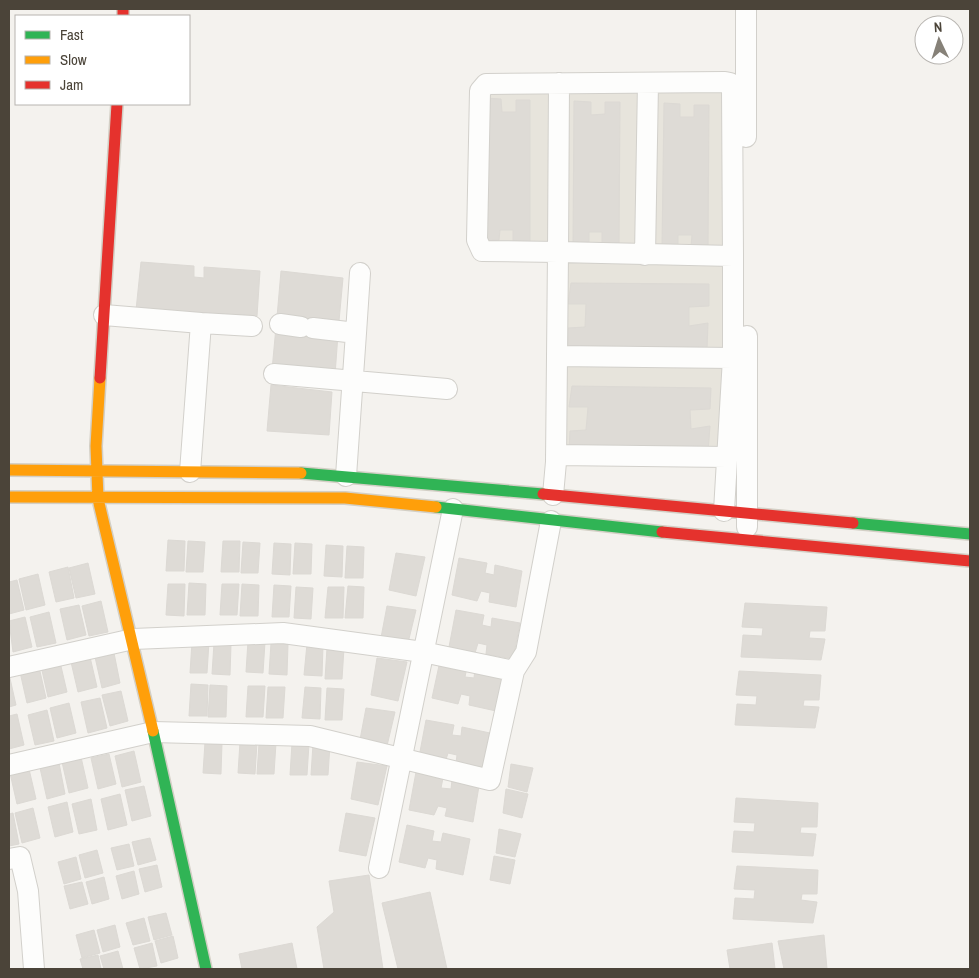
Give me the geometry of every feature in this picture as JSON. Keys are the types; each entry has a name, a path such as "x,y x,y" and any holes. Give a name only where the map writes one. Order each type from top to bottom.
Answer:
{"street":[{"path":"746,9 748,542"},
{"path":"554,495 556,455 559,83"},
{"path":"645,255 648,83"},
{"path":"724,511 733,358 733,256 732,88 730,83 486,84 481,88 476,240 482,251 733,256"},
{"path":"117,105 96,446 98,499 133,639 206,969"},
{"path":"346,476 360,272"},
{"path":"104,315 252,326"},
{"path":"190,472 201,323"},
{"path":"280,324 356,333"},
{"path":"557,356 733,358"},
{"path":"274,374 447,388"},
{"path":"556,455 726,457"},
{"path":"9,470 313,473 970,534"},
{"path":"9,497 98,499 345,498 551,521 658,530 748,542 970,561"},
{"path":"379,868 454,509"},
{"path":"9,765 153,732 310,736 490,780 514,671 526,652 551,521"},
{"path":"9,668 133,639 283,634 423,652 514,671"},
{"path":"9,859 20,857 28,891 34,969"}],"shaded area":[{"path":"486,84 732,88 727,457 556,455 558,253 479,247"}],"building":[{"path":"485,98 501,99 502,112 516,112 516,100 530,100 530,242 513,241 513,230 500,230 499,240 484,241"},
{"path":"574,101 591,102 591,115 605,114 605,102 620,102 619,245 602,243 602,232 589,232 589,242 573,243"},
{"path":"664,103 680,104 680,117 694,117 694,105 709,105 708,248 691,246 692,235 678,235 678,245 662,246"},
{"path":"141,262 194,266 194,277 204,278 204,267 260,271 257,316 136,310"},
{"path":"281,271 343,278 339,321 277,317"},
{"path":"571,283 709,284 709,306 689,307 689,326 708,323 707,349 568,347 568,328 585,327 586,304 568,304"},
{"path":"276,327 338,334 335,375 272,370"},
{"path":"271,385 332,392 329,435 267,431"},
{"path":"572,386 711,388 710,409 690,410 691,429 710,426 708,452 569,450 570,431 586,430 588,407 569,407"},
{"path":"168,540 185,541 184,571 166,571"},
{"path":"188,541 205,542 203,572 186,572"},
{"path":"223,541 240,541 239,572 221,572"},
{"path":"243,542 260,543 258,573 241,573"},
{"path":"274,543 291,544 290,575 272,574"},
{"path":"295,543 312,544 311,574 293,574"},
{"path":"326,545 343,546 342,577 324,576"},
{"path":"347,546 364,547 363,578 345,578"},
{"path":"396,553 425,557 416,596 389,590"},
{"path":"459,558 487,563 485,573 494,575 495,565 522,571 516,607 489,602 490,593 481,591 477,601 452,595"},
{"path":"88,563 95,594 76,598 69,568"},
{"path":"68,567 74,598 56,602 49,572"},
{"path":"38,574 45,605 26,610 19,579"},
{"path":"17,580 24,610 9,614 9,582"},
{"path":"189,583 206,584 205,615 187,615"},
{"path":"168,584 185,584 184,616 166,615"},
{"path":"222,584 239,584 237,615 220,615"},
{"path":"242,584 259,585 258,616 240,616"},
{"path":"274,585 291,586 289,617 272,617"},
{"path":"348,586 364,587 363,618 345,618"},
{"path":"296,587 313,588 311,619 294,618"},
{"path":"328,587 344,587 343,618 325,618"},
{"path":"101,601 108,632 89,636 82,606"},
{"path":"745,603 827,607 825,631 810,631 809,638 825,639 821,660 741,657 743,635 762,636 763,628 742,627"},
{"path":"79,605 86,635 67,640 60,609"},
{"path":"387,606 416,610 407,647 380,643"},
{"path":"456,610 484,615 482,625 491,627 492,618 520,623 513,659 486,654 487,645 478,643 475,653 449,647"},
{"path":"49,612 56,643 37,647 30,617"},
{"path":"25,617 32,647 13,652 9,621"},
{"path":"248,641 265,642 263,673 246,672"},
{"path":"192,642 209,642 207,673 190,673"},
{"path":"214,643 231,644 230,675 212,674"},
{"path":"271,643 288,644 287,675 269,674"},
{"path":"307,644 323,645 322,676 304,675"},
{"path":"327,648 344,648 342,679 325,679"},
{"path":"114,653 120,683 102,688 95,657"},
{"path":"90,657 97,687 78,692 71,662"},
{"path":"377,658 407,662 398,701 371,695"},
{"path":"440,661 467,667 465,677 474,678 475,669 503,675 496,711 469,705 470,696 461,694 458,704 432,698"},
{"path":"60,662 67,692 48,697 41,666"},
{"path":"39,667 46,698 27,703 20,672"},
{"path":"739,671 821,675 819,700 804,700 803,706 819,707 815,728 735,725 737,704 756,705 757,696 736,695"},
{"path":"9,674 16,705 9,707"},
{"path":"191,684 208,685 207,716 189,716"},
{"path":"210,685 227,686 226,717 208,717"},
{"path":"248,686 265,686 263,717 246,717"},
{"path":"268,687 285,687 283,718 266,718"},
{"path":"305,687 321,688 320,719 302,718"},
{"path":"327,688 344,689 342,720 325,720"},
{"path":"121,691 128,721 110,726 102,695"},
{"path":"100,698 107,728 88,733 81,702"},
{"path":"69,703 76,733 57,738 50,708"},
{"path":"366,708 395,712 386,750 359,745"},
{"path":"47,710 54,741 35,745 28,715"},
{"path":"17,714 24,745 9,749 9,716"},
{"path":"426,720 454,725 452,735 461,736 462,727 490,733 483,769 456,763 457,755 448,753 445,763 419,757"},
{"path":"205,742 222,743 221,774 203,773"},
{"path":"240,742 257,743 255,774 238,773"},
{"path":"259,743 276,743 274,774 257,774"},
{"path":"292,743 309,744 307,775 290,775"},
{"path":"313,744 330,745 328,775 311,775"},
{"path":"134,751 141,782 122,787 115,756"},
{"path":"109,754 116,784 98,789 91,758"},
{"path":"81,757 88,788 69,793 62,762"},
{"path":"357,762 387,766 378,805 351,799"},
{"path":"59,763 65,794 47,799 40,768"},
{"path":"511,764 533,768 527,792 508,787"},
{"path":"29,769 36,799 17,804 10,773"},
{"path":"416,772 443,778 441,788 451,789 452,780 479,786 473,822 445,816 447,808 438,806 434,815 409,810"},
{"path":"144,786 151,816 132,821 125,790"},
{"path":"506,789 528,794 522,818 503,813"},
{"path":"120,794 127,825 108,830 101,799"},
{"path":"736,798 818,803 817,827 801,827 800,833 816,834 813,856 732,852 734,831 754,832 755,823 734,822"},
{"path":"91,799 97,830 79,834 72,804"},
{"path":"67,802 73,832 55,837 48,807"},
{"path":"33,808 40,838 22,843 15,813"},
{"path":"13,813 19,844 9,846 9,814"},
{"path":"346,813 375,818 366,856 339,851"},
{"path":"407,825 434,831 432,841 441,842 443,833 470,839 463,875 436,869 437,860 428,858 425,868 399,862"},
{"path":"499,829 521,834 515,857 496,853"},
{"path":"150,838 156,860 138,865 132,842"},
{"path":"129,844 134,866 117,870 111,848"},
{"path":"97,850 103,873 85,878 79,855"},
{"path":"494,856 515,860 510,884 490,880"},
{"path":"76,857 81,879 64,884 58,862"},
{"path":"157,865 162,887 145,892 139,869"},
{"path":"737,866 818,870 817,894 802,894 801,900 817,902 813,923 733,919 735,898 754,899 755,890 734,889"},
{"path":"134,871 139,894 122,899 116,876"},
{"path":"369,875 383,969 324,969 317,927 334,912 329,881"},
{"path":"104,877 109,899 92,904 86,882"},
{"path":"82,882 88,904 70,909 64,886"},
{"path":"430,892 447,969 398,969 382,903"},
{"path":"166,913 172,935 154,940 148,917"},
{"path":"144,918 150,941 133,945 126,923"},
{"path":"115,925 120,947 103,952 97,930"},
{"path":"94,930 100,953 82,958 76,935"},
{"path":"824,935 827,969 784,969 778,941"},
{"path":"173,936 178,958 161,963 155,941"},
{"path":"152,943 157,966 140,969 134,948"},
{"path":"292,943 297,969 242,969 239,954"},
{"path":"772,943 775,969 730,969 727,950"},
{"path":"118,951 123,969 104,969 100,956"},
{"path":"98,955 101,969 83,969 80,959"}],"traffic: fast":[{"path":"301,473 543,494"},
{"path":"436,507 662,532"},
{"path":"853,523 970,534"},
{"path":"153,731 206,969"}],"traffic: slow":[{"path":"100,378 96,446 98,499 153,731"},
{"path":"9,470 301,473"},
{"path":"9,497 345,498 436,507"}],"traffic: jam":[{"path":"123,9 123,15"},
{"path":"100,378 117,105"},
{"path":"543,494 853,523"},
{"path":"662,532 970,561"}]}
